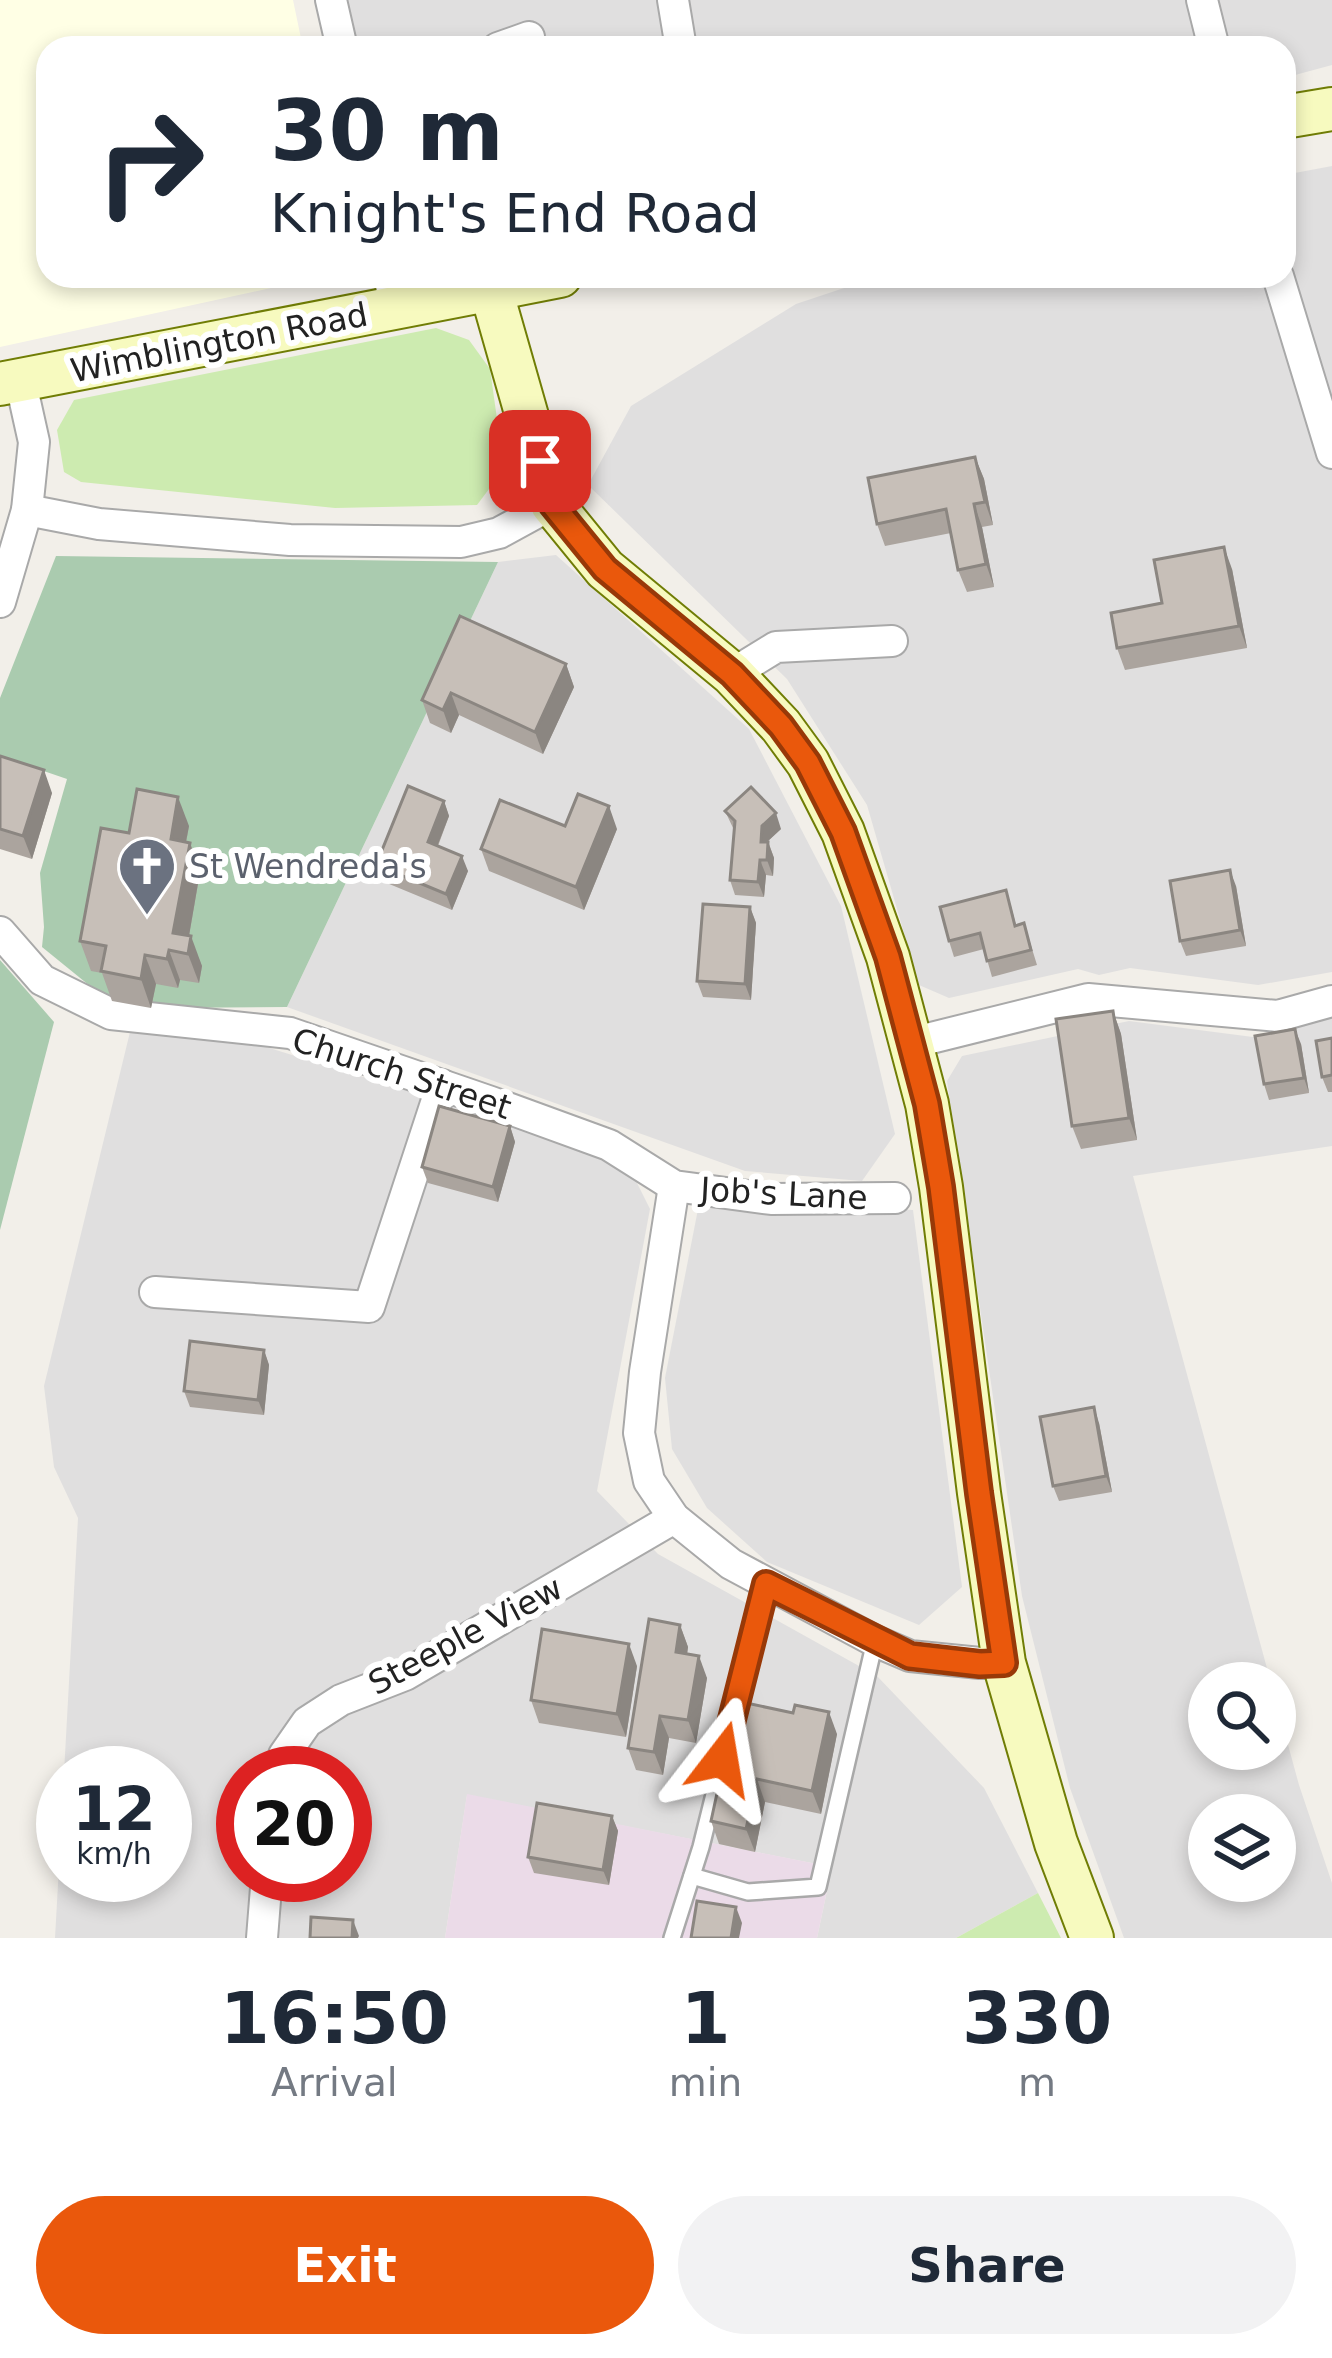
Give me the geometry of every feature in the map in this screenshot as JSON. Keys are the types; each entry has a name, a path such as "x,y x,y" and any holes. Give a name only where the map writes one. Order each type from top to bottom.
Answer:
{"street":[{"path":"331,0 339,36"},
{"path":"673,0 679,36"},
{"path":"1202,0 1211,36"},
{"path":"1296,116 1332,109"},
{"name":"Wimblington Road","path":"10,381 392,292 501,288"},
{"path":"1282,288 1332,453"},
{"path":"491,290 552,504 605,569 732,674 781,726 808,763 843,832 888,957 927,1104 1004,1663 1056,1843 1092,1938"},
{"path":"0,602 27,510 34,442 10,381"},
{"path":"27,510 99,524 290,540 461,542 499,533 552,504"},
{"path":"732,674 776,647 892,641"},
{"name":"Church Street","path":"0,932 42,980 111,1014 290,1033 609,1145 674,1186"},
{"path":"911,1043 1088,999 1278,1016 1332,1000"},
{"path":"155,1292 369,1307 442,1085"},
{"path":"674,1186 639,1432 650,1481 674,1518 730,1564 875,1641 910,1656 1004,1663"},
{"name":"Job's Lane","path":"674,1186 771,1199 895,1198"},
{"name":"Steeple View","path":"290,1746 307,1722 341,1700 405,1675 674,1518"},
{"path":"262,1938 265,1902"}],"lane":[{"path":"672,1938 766,1584"},
{"path":"692,1876 748,1892 818,1886 875,1641"}],"shaded area":[{"path":"0,0 293,0 300,36 36,36 36,288 271,288 0,347"},
{"path":"345,0 1332,0 1332,65 1296,75 1296,36 352,36"},
{"path":"1332,166 1332,972 1258,985 1130,968 1099,975 1078,969 949,998 919,985 867,805 787,679 588,485 631,406 796,304 844,288 1296,288 1296,173"},
{"path":"556,555 749,729 841,906 895,1134 862,1181 745,1171 287,1007 498,562"},
{"path":"56,556 498,562 287,1007 151,1008 106,999 42,947 40,873 67,779 0,756 0,698"},
{"path":"0,960 54,1022 0,1230"},
{"path":"1332,1017 1332,1146 1133,1176 1265,1662 1188,1662 1188,1770 1295,1770 1332,1883 1332,1938 1124,1938 1070,1788 1022,1596 947,1081 962,1056 1129,1021 1253,1037"},
{"path":"130,1032 227,1035 551,1135 630,1169 650,1209 597,1491 658,1554 877,1676 984,1788 1038,1893 956,1938 817,1938 832,1867 467,1795 445,1938 55,1938 57,1902 192,1902 192,1746 65,1746 78,1518 54,1467 44,1386"},
{"path":"700,1199 913,1210 962,1587 919,1625 767,1562 707,1508 672,1449 665,1378"},
{"path":"467,1794 832,1867 817,1938 445,1938"}],"green space":[{"path":"436,328 469,340 490,369 504,469 477,505 335,508 81,482 64,472 57,430 74,400"},
{"path":"1038,1893 1061,1938 956,1938"}],"building":[{"path":"975,457 985,502 974,504 986,564 958,570 946,509 877,524 868,478"},
{"path":"1224,547 1239,626 1117,648 1111,613 1162,603 1154,560"},
{"path":"460,616 566,664 535,732 451,693 443,710 422,700"},
{"path":"0,756 44,770 23,836 0,829"},
{"path":"408,786 444,801 428,842 462,856 446,894 376,865"},
{"path":"751,787 776,813 762,826 761,842 768,842 767,860 760,860 758,882 730,880 735,821 725,811"},
{"name":"St Wendreda's","path":"137,789 178,797 171,839 190,843 173,933 191,936 188,954 169,950 167,959 145,955 141,979 101,971 106,946 80,941 101,828 129,833"},
{"path":"578,794 609,806 576,887 481,849 500,800 565,826"},
{"path":"1230,870 1240,930 1180,941 1170,881"},
{"path":"1006,890 1015,926 1024,923 1031,950 987,961 980,933 949,941 940,907"},
{"path":"703,904 750,907 745,984 697,981"},
{"path":"1113,1011 1129,1118 1072,1126 1056,1019"},
{"path":"1295,1029 1304,1078 1264,1084 1255,1036"},
{"path":"1332,1038 1332,1075 1322,1077 1316,1041"},
{"path":"439,1106 510,1126 493,1187 422,1167"},
{"path":"190,1341 264,1350 258,1400 184,1391"},
{"path":"1094,1407 1106,1476 1053,1486 1040,1417"},
{"path":"649,1619 680,1625 676,1652 699,1656 688,1720 660,1716 654,1752 628,1748"},
{"path":"542,1629 629,1644 617,1714 531,1700"},
{"path":"737,1701 793,1713 795,1705 829,1712 812,1791 757,1779 746,1829 711,1821"},
{"path":"537,1803 612,1816 603,1870 528,1857"},
{"path":"697,1901 736,1907 731,1938 691,1938"},
{"path":"311,1917 353,1920 352,1938 310,1938"}],"place":[{"name":"St Wendreda's","path":"147,917"}],"route":[{"path":"540,461 552,504 605,569 732,674 808,763 843,832 888,957 927,1104 941,1187 1004,1663 910,1656 766,1584 722,1759"}]}
